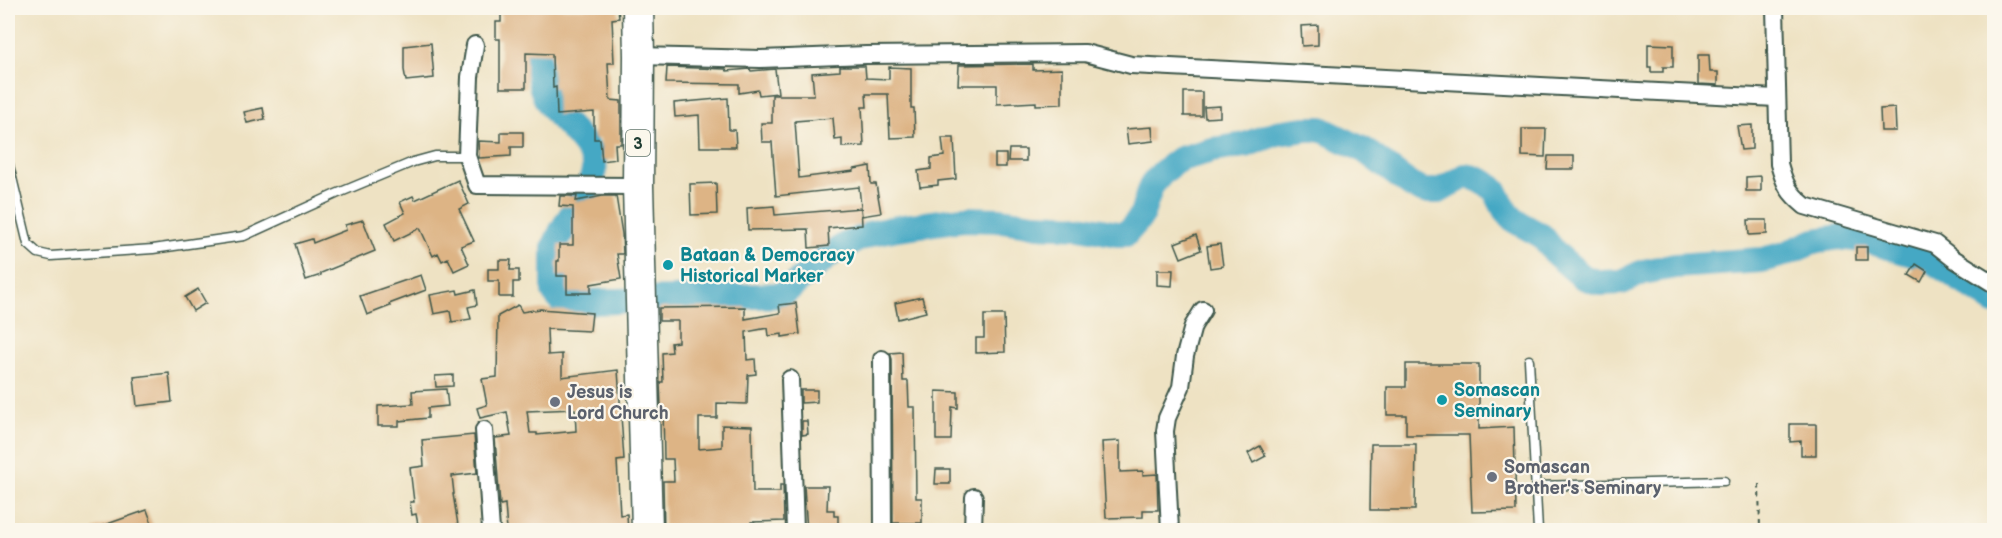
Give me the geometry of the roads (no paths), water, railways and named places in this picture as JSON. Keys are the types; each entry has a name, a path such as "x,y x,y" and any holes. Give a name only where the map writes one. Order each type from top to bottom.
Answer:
{"highway":[{"name":"3","path":"638,8 638,186 647,531"}],"street":[{"path":"1775,8 1779,164 1784,182 1791,194 1805,206 1935,243 1954,259 1995,284"},
{"path":"475,45 470,77 466,156 477,185 638,186"},
{"path":"639,56 761,59 866,55 1085,53 1131,65 1776,98"},
{"path":"1170,531 1165,431 1167,418 1181,387 1185,356 1193,326 1203,310"},
{"path":"882,359 884,531"},
{"path":"790,379 795,531"},
{"path":"484,430 492,531"},
{"path":"973,531 974,497"}],"lane":[{"path":"8,161 28,244 38,253 51,256 153,249 244,236 413,162 435,156 466,156"},
{"path":"1529,360 1538,531"},
{"path":"1537,486 1724,481"}],"waterway":[{"path":"541,8 538,51 541,84 549,103 592,157 594,170 590,183"},
{"path":"588,188 554,247 554,292 563,303 782,295 828,256 845,245 873,233 897,228 963,219 1081,227 1126,234 1141,217 1151,186 1163,172 1180,159 1212,150 1245,145 1277,133 1321,129 1364,150 1412,186 1424,191 1439,191 1465,176 1488,184 1515,221 1542,236 1556,254 1583,277 1600,283 1622,282 1643,272 1675,266 1762,260 1785,254 1815,241 1839,237 1865,240 1929,259 1994,302"}],"place":[{"name":"Bataan & Democracy Historical Marker","path":"668,265"},
{"name":"Somascan Seminary","path":"1442,400"},
{"name":"Jesus is Lord Church","path":"555,402"},
{"name":"Somascan Brother's Seminary","path":"1492,477"}]}
